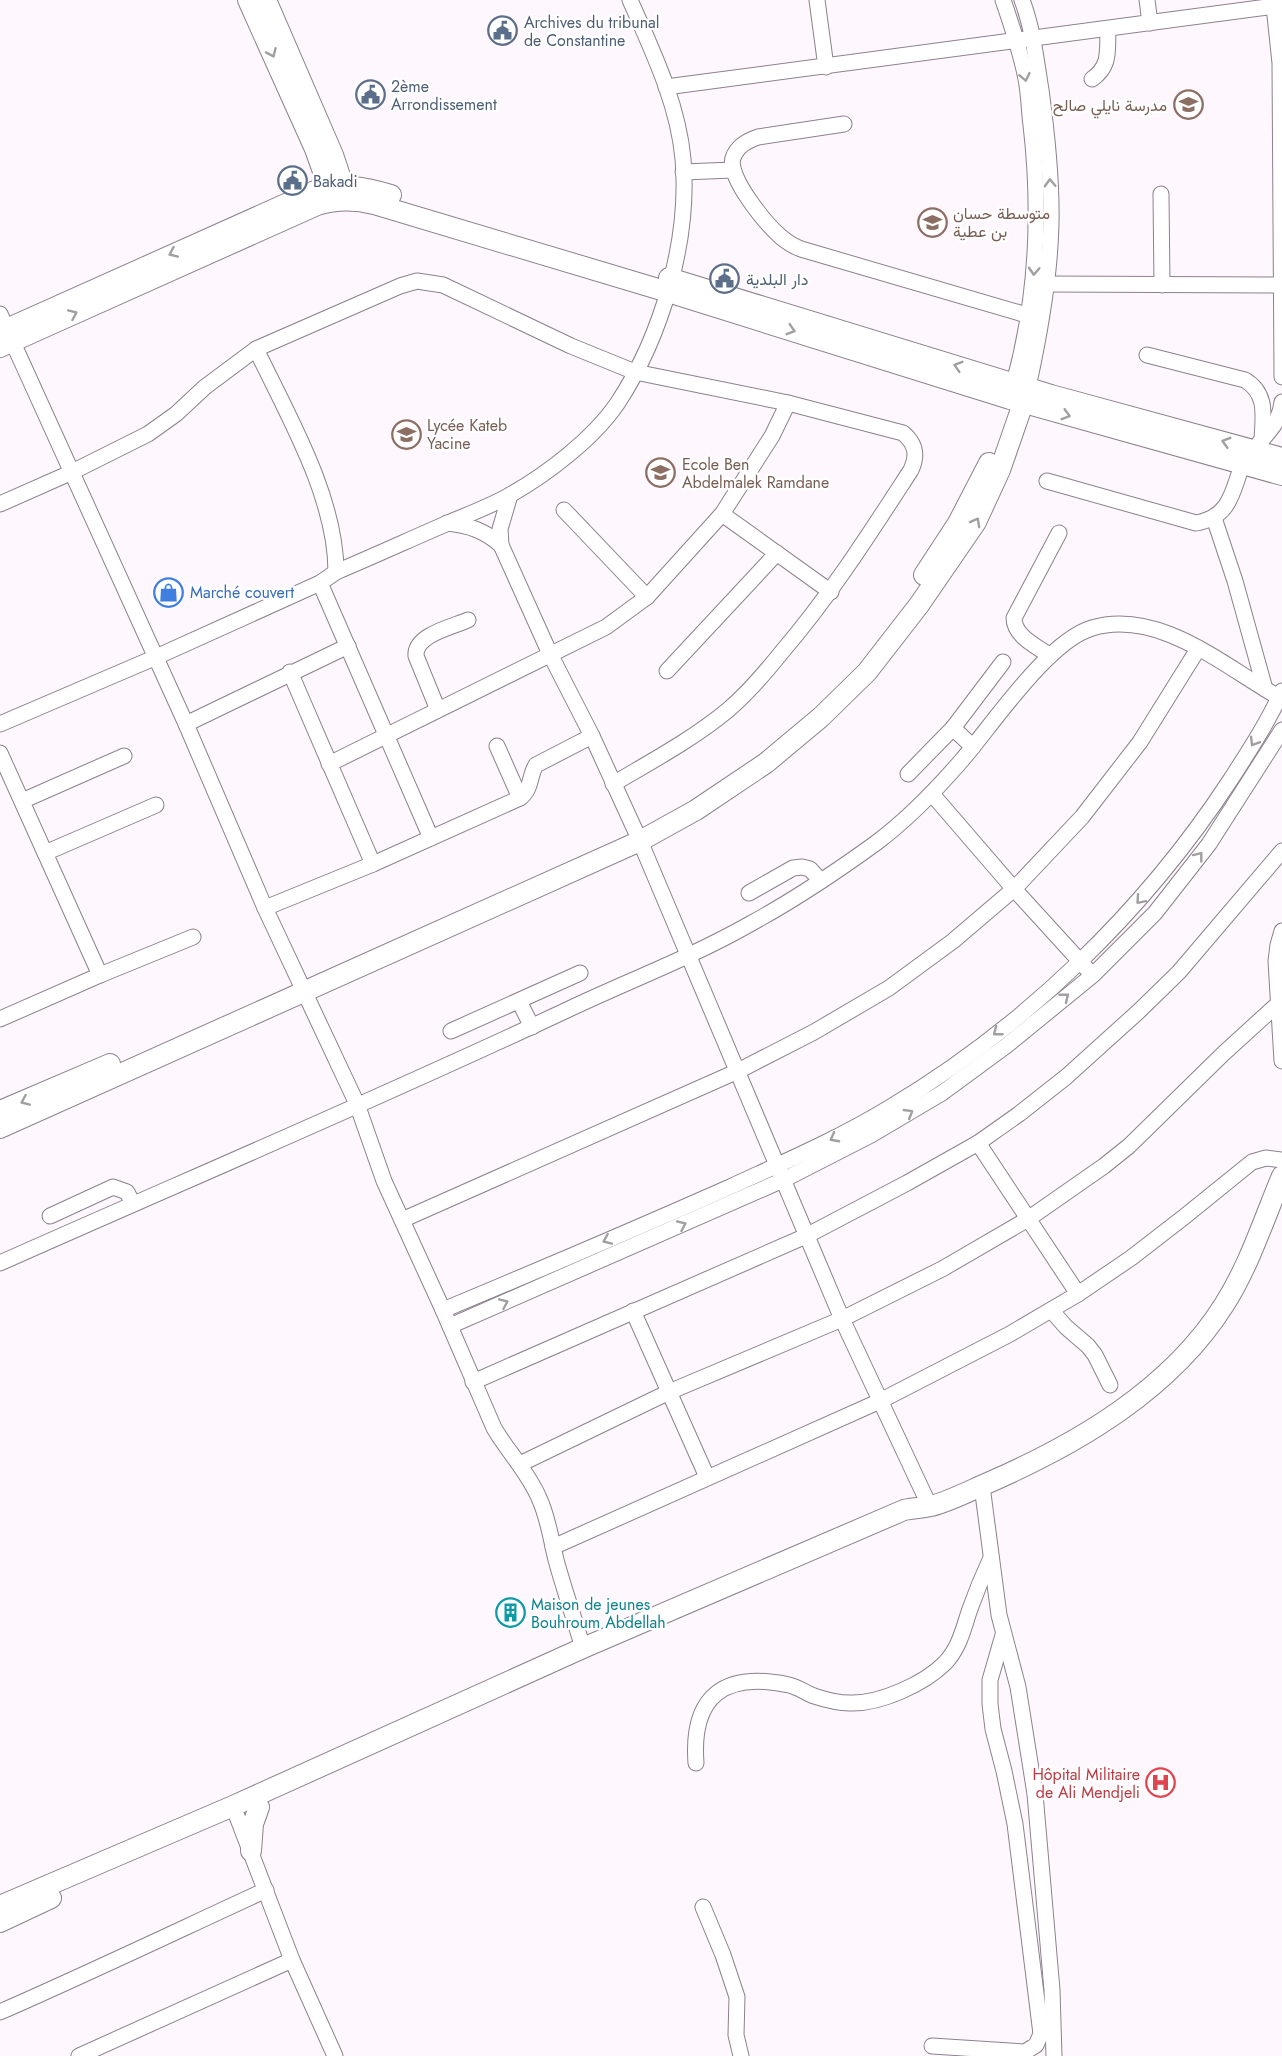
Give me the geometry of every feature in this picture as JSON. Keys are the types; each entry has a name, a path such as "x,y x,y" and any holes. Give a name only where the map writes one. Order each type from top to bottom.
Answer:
{"main road":[{"path":"248,0 326,158 367,188 1019,393 1282,458"},
{"path":"266,0 326,158 330,193"},
{"path":"326,158 317,181 330,193 670,285"},
{"path":"4,332 330,193 367,188"},
{"path":"0,1128 302,987 638,836 782,736 812,711 863,660 910,597 958,523 986,471 1019,393"},
{"path":"1252,452 1282,475"},
{"path":"0,1112 302,987"},
{"path":"0,1922 583,1648 904,1510 930,1507 982,1486 1032,1463 1086,1432 1134,1399 1189,1351 1214,1321 1236,1286 1282,1176"},
{"path":"0,1906 235,1811 259,1807 752,1586 906,1522 930,1507"},
{"path":"251,1851 253,1824 259,1807"}],"street":[{"path":"0,724 154,658 320,583 336,572 510,495 578,446 616,405 635,372 670,285 682,234 684,195 676,120 666,87 630,0"},
{"path":"817,0 826,67"},
{"path":"1004,0 1026,79 1035,163 1036,239 1030,316 1019,393"},
{"path":"1019,393 1046,284 1051,224 1050,178 1034,38 1022,0"},
{"path":"1147,0 1150,23"},
{"path":"666,87 1278,6 1282,377"},
{"path":"1092,79 1100,73 1107,61 1108,30"},
{"path":"844,124 758,137 739,147 733,158 733,170 759,213 780,236 793,246 1030,316"},
{"path":"683,172 733,170"},
{"path":"1161,194 1162,285"},
{"path":"0,504 70,473 140,438 161,425 205,387 256,348 400,286 417,281 443,285 571,346 635,372 788,403 903,433 914,446 915,463 831,592 758,680 730,708 698,733 613,784"},
{"path":"1046,284 1280,285"},
{"path":"4,332 186,724 265,908 357,1104 384,1181 494,1428 502,1443 520,1464 540,1498 569,1607 583,1648"},
{"path":"256,348 314,474 332,527 336,572"},
{"path":"1047,482 1196,523 1214,518 1228,504 1252,452 1263,406 1258,390 1245,380 1147,355"},
{"path":"1252,452 1274,427 1279,418 1282,402"},
{"path":"329,764 606,627 647,597 722,514 772,436 788,403"},
{"path":"510,495 500,530 501,545 550,654 592,736 638,836 842,1319 930,1507"},
{"path":"564,510 647,597"},
{"path":"722,514 831,592"},
{"path":"1214,518 1235,580 1265,689"},
{"path":"447,524 475,528 501,545"},
{"path":"1049,655 1021,634 1014,625 1014,618 1059,533"},
{"path":"667,671 777,553"},
{"path":"320,583 388,736 430,838"},
{"path":"438,710 416,656 416,647 422,640 468,620"},
{"path":"0,1263 134,1204 279,1135 357,1104 532,1027 749,925 821,881 878,841 932,794 1049,655 1079,633 1095,627 1122,624 1145,627 1175,636 1281,696 1214,805 1171,863 1133,907 1081,962 1001,1030 926,1085 820,1146 443,1310"},
{"path":"186,724 348,646"},
{"path":"402,1220 738,1071 814,1032 889,988 953,941 1014,889 1082,817 1140,742 1198,649"},
{"path":"908,774 953,728 1003,662"},
{"path":"290,672 373,864"},
{"path":"953,728 973,747"},
{"path":"450,1326 783,1180 871,1135 942,1093 1006,1046 1093,975 1155,913 1209,844 1282,730"},
{"path":"265,908 373,864 520,798 530,787 536,765 592,736"},
{"path":"497,746 520,798"},
{"path":"0,753 100,975"},
{"path":"22,801 124,756"},
{"path":"932,794 1014,889 1093,975"},
{"path":"45,854 156,805"},
{"path":"473,1382 806,1236 907,1184 978,1143 1066,1077 1138,1012 1179,972 1282,851"},
{"path":"749,893 798,867 810,869 821,881"},
{"path":"1282,931 1276,961 1282,1061"},
{"path":"0,1019 194,937"},
{"path":"451,1031 580,973"},
{"path":"519,1001 532,1027"},
{"path":"520,1464 669,1392 842,1319 942,1269 1028,1219 1129,1146 1280,1002"},
{"path":"978,1143 1078,1294"},
{"path":"553,1547 880,1401 963,1360 1078,1294 1184,1217 1252,1162 1266,1158 1282,1160"},
{"path":"50,1216 113,1187 127,1192 134,1204"},
{"path":"1051,1310 1088,1346 1110,1385"},
{"path":"633,1311 707,1477"},
{"path":"982,1486 991,1558 1004,1633 1018,1687 1035,1794 1052,1990 1054,2056"},
{"path":"696,1763 694,1743 701,1712 718,1691 734,1684 768,1682 792,1686 831,1701 851,1703 873,1701 898,1694 937,1669 956,1649 991,1558"},
{"path":"932,2046 1026,2052 1036,2045 1041,2034 1015,1824 993,1729 990,1704 990,1680 1004,1633"},
{"path":"235,1811 292,1960 335,2056"},
{"path":"0,2012 110,1964 266,1890"},
{"path":"703,1906 737,1997 736,2036 741,2056"},
{"path":"79,2056 98,2052 292,1960"}],"place":[{"name":"Archives du tribunal de Constantine","path":"503,31"},
{"name":"2ème Arrondissement","path":"370,95"},
{"name":"مدرسة نايلي صالح","path":"1188,105"},
{"name":"Bakadi","path":"292,181"},
{"name":"متوسطة حسان بن عطية","path":"932,222"},
{"name":"دار البلدية","path":"725,279"},
{"name":"Lycée Kateb Yacine","path":"406,434"},
{"name":"Ecole Ben Abdelmalek Ramdane","path":"661,473"},
{"name":"Marché couvert","path":"169,592"},
{"name":"Maison de jeunes Bouhroum Abdellah","path":"510,1613"},
{"name":"Hôpital Militaire de Ali Mendjeli","path":"1161,1783"}]}
